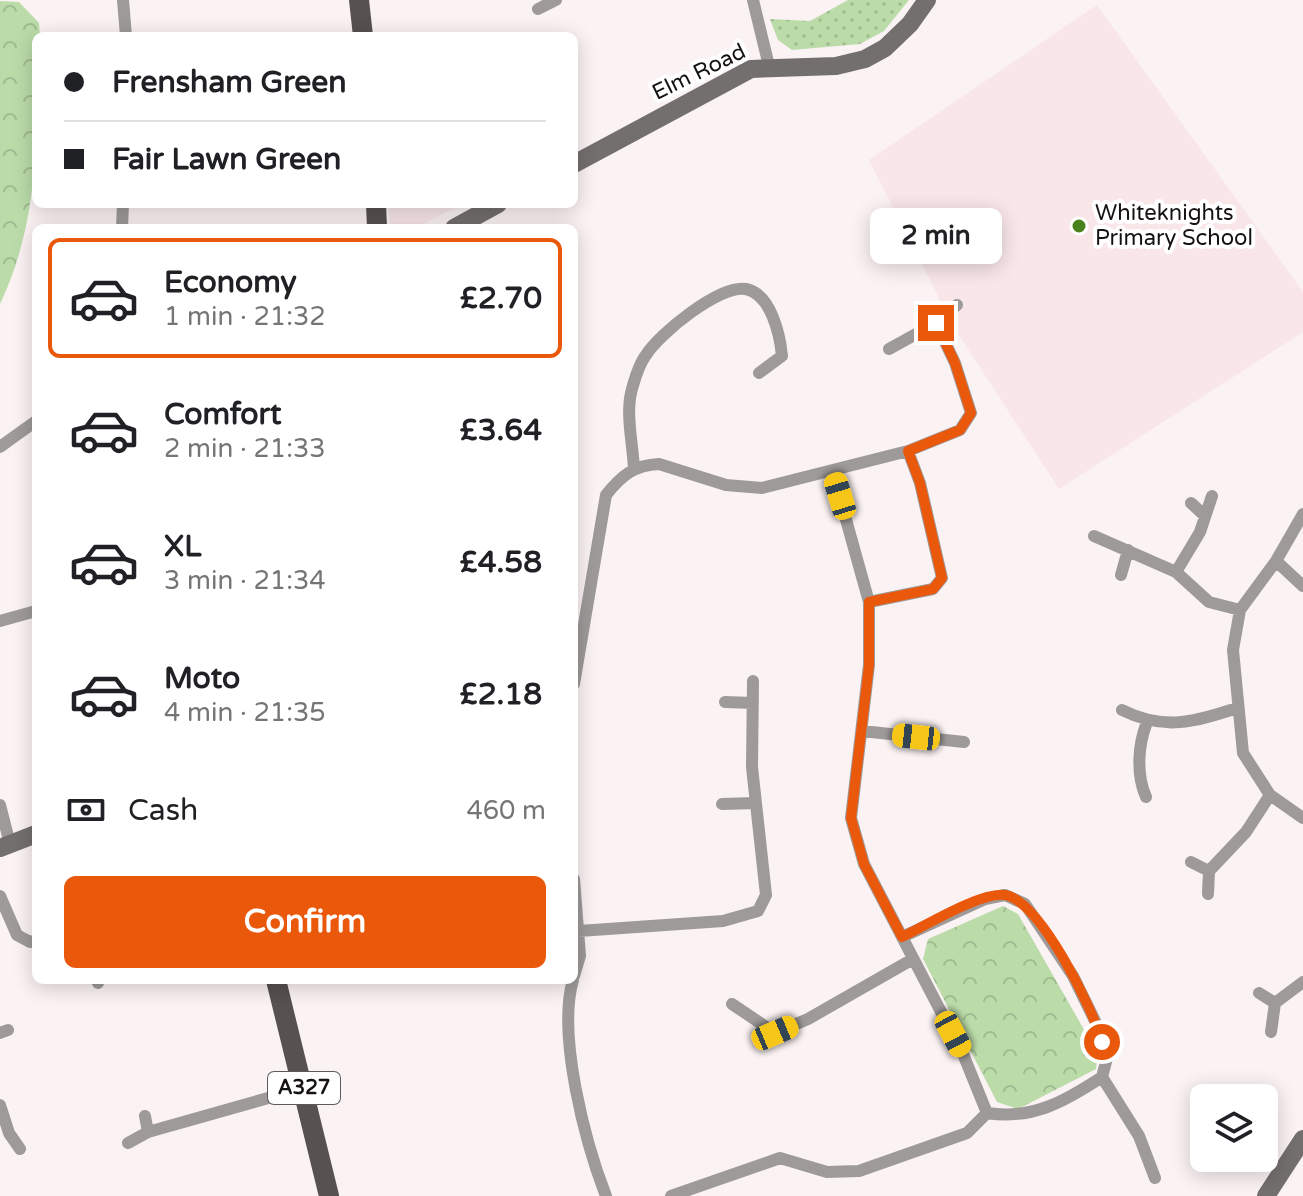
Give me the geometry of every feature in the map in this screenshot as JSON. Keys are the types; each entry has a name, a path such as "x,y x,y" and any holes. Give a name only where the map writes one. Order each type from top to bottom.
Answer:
{"main road":[{"path":"359,0 363,32"},
{"name":"Elm Road","path":"578,162 751,69 836,66 865,59 885,48 910,24 927,0"},
{"path":"461,224 491,208"},
{"path":"5,846 32,836"},
{"name":"A327","path":"277,984 329,1196"},
{"path":"1266,1196 1303,1139"}],"street":[{"path":"123,0 126,32"},
{"path":"538,9 556,0"},
{"path":"753,0 769,66"},
{"path":"634,469 630,393 644,357 667,329 728,291 745,289 759,296 772,316 782,356 759,373"},
{"path":"889,349 936,323 957,305"},
{"path":"578,643 606,495 621,477 634,469 659,464 726,485 762,488 833,473 908,451 960,430 971,413 955,363 936,323"},
{"path":"0,447 32,424"},
{"path":"869,602 933,589 942,578 920,483 908,451"},
{"path":"833,473 869,602 869,665 851,818 864,864 963,1054 987,1113"},
{"path":"1176,572 1200,532 1212,496"},
{"path":"1191,503 1204,515"},
{"path":"1303,514 1276,561 1240,610 1233,650 1243,753 1270,795 1303,818"},
{"path":"1094,536 1176,572 1209,602 1240,610"},
{"path":"1121,575 1128,550"},
{"path":"1276,561 1303,586"},
{"path":"0,621 32,612"},
{"path":"579,931 723,921 758,911 766,895 755,803 753,681"},
{"path":"725,702 753,703"},
{"path":"1122,710 1147,722 1195,722 1237,708"},
{"path":"1146,797 1141,785 1140,740 1147,722"},
{"path":"862,731 964,742"},
{"path":"1208,894 1209,871 1246,832 1270,795"},
{"path":"722,804 755,803"},
{"path":"0,805 5,846"},
{"path":"1191,862 1209,871"},
{"path":"902,937 985,899 1005,895 1025,904 1073,976 1097,1025 1107,1058 1102,1077 1046,1108 1016,1117 987,1113"},
{"path":"0,896 17,935 32,942"},
{"path":"578,921 578,962"},
{"path":"732,1004 775,1033 808,1019 913,959"},
{"path":"1271,1032 1275,1003 1303,982"},
{"path":"571,984 566,1002 570,1051 593,1163 606,1196"},
{"path":"1259,993 1275,1003"},
{"path":"1102,1077 1139,1136 1155,1178"},
{"path":"128,1143 148,1132 304,1088"},
{"path":"0,1105 9,1133 20,1149"},
{"path":"671,1196 780,1158 827,1172 859,1171 967,1133 987,1113"},
{"path":"145,1116 148,1132"}],"shaded area":[{"name":"Whiteknights Primary School","path":"1097,5 1303,292 1303,332 1059,489 955,329 869,160"},
{"path":"389,208 454,208 424,224 390,224"}],"green space":[{"path":"848,0 909,0 884,31 860,44 792,50 778,40 770,19 810,21"},
{"path":"0,1 19,2 39,23 40,32 32,32 30,205 14,271 0,304"},
{"path":"1003,906 1018,914 1098,1054 1096,1069 1018,1109 997,1102 923,959 928,939"}],"place":[{"name":"Whiteknights Primary School","path":"1079,226"}],"route":[{"path":"936,323 955,363 971,413 960,430 908,451 920,483 942,578 933,589 869,602 869,665 851,818 864,864 902,937 985,899 1005,895 1025,904 1073,976 1102,1042"}]}
